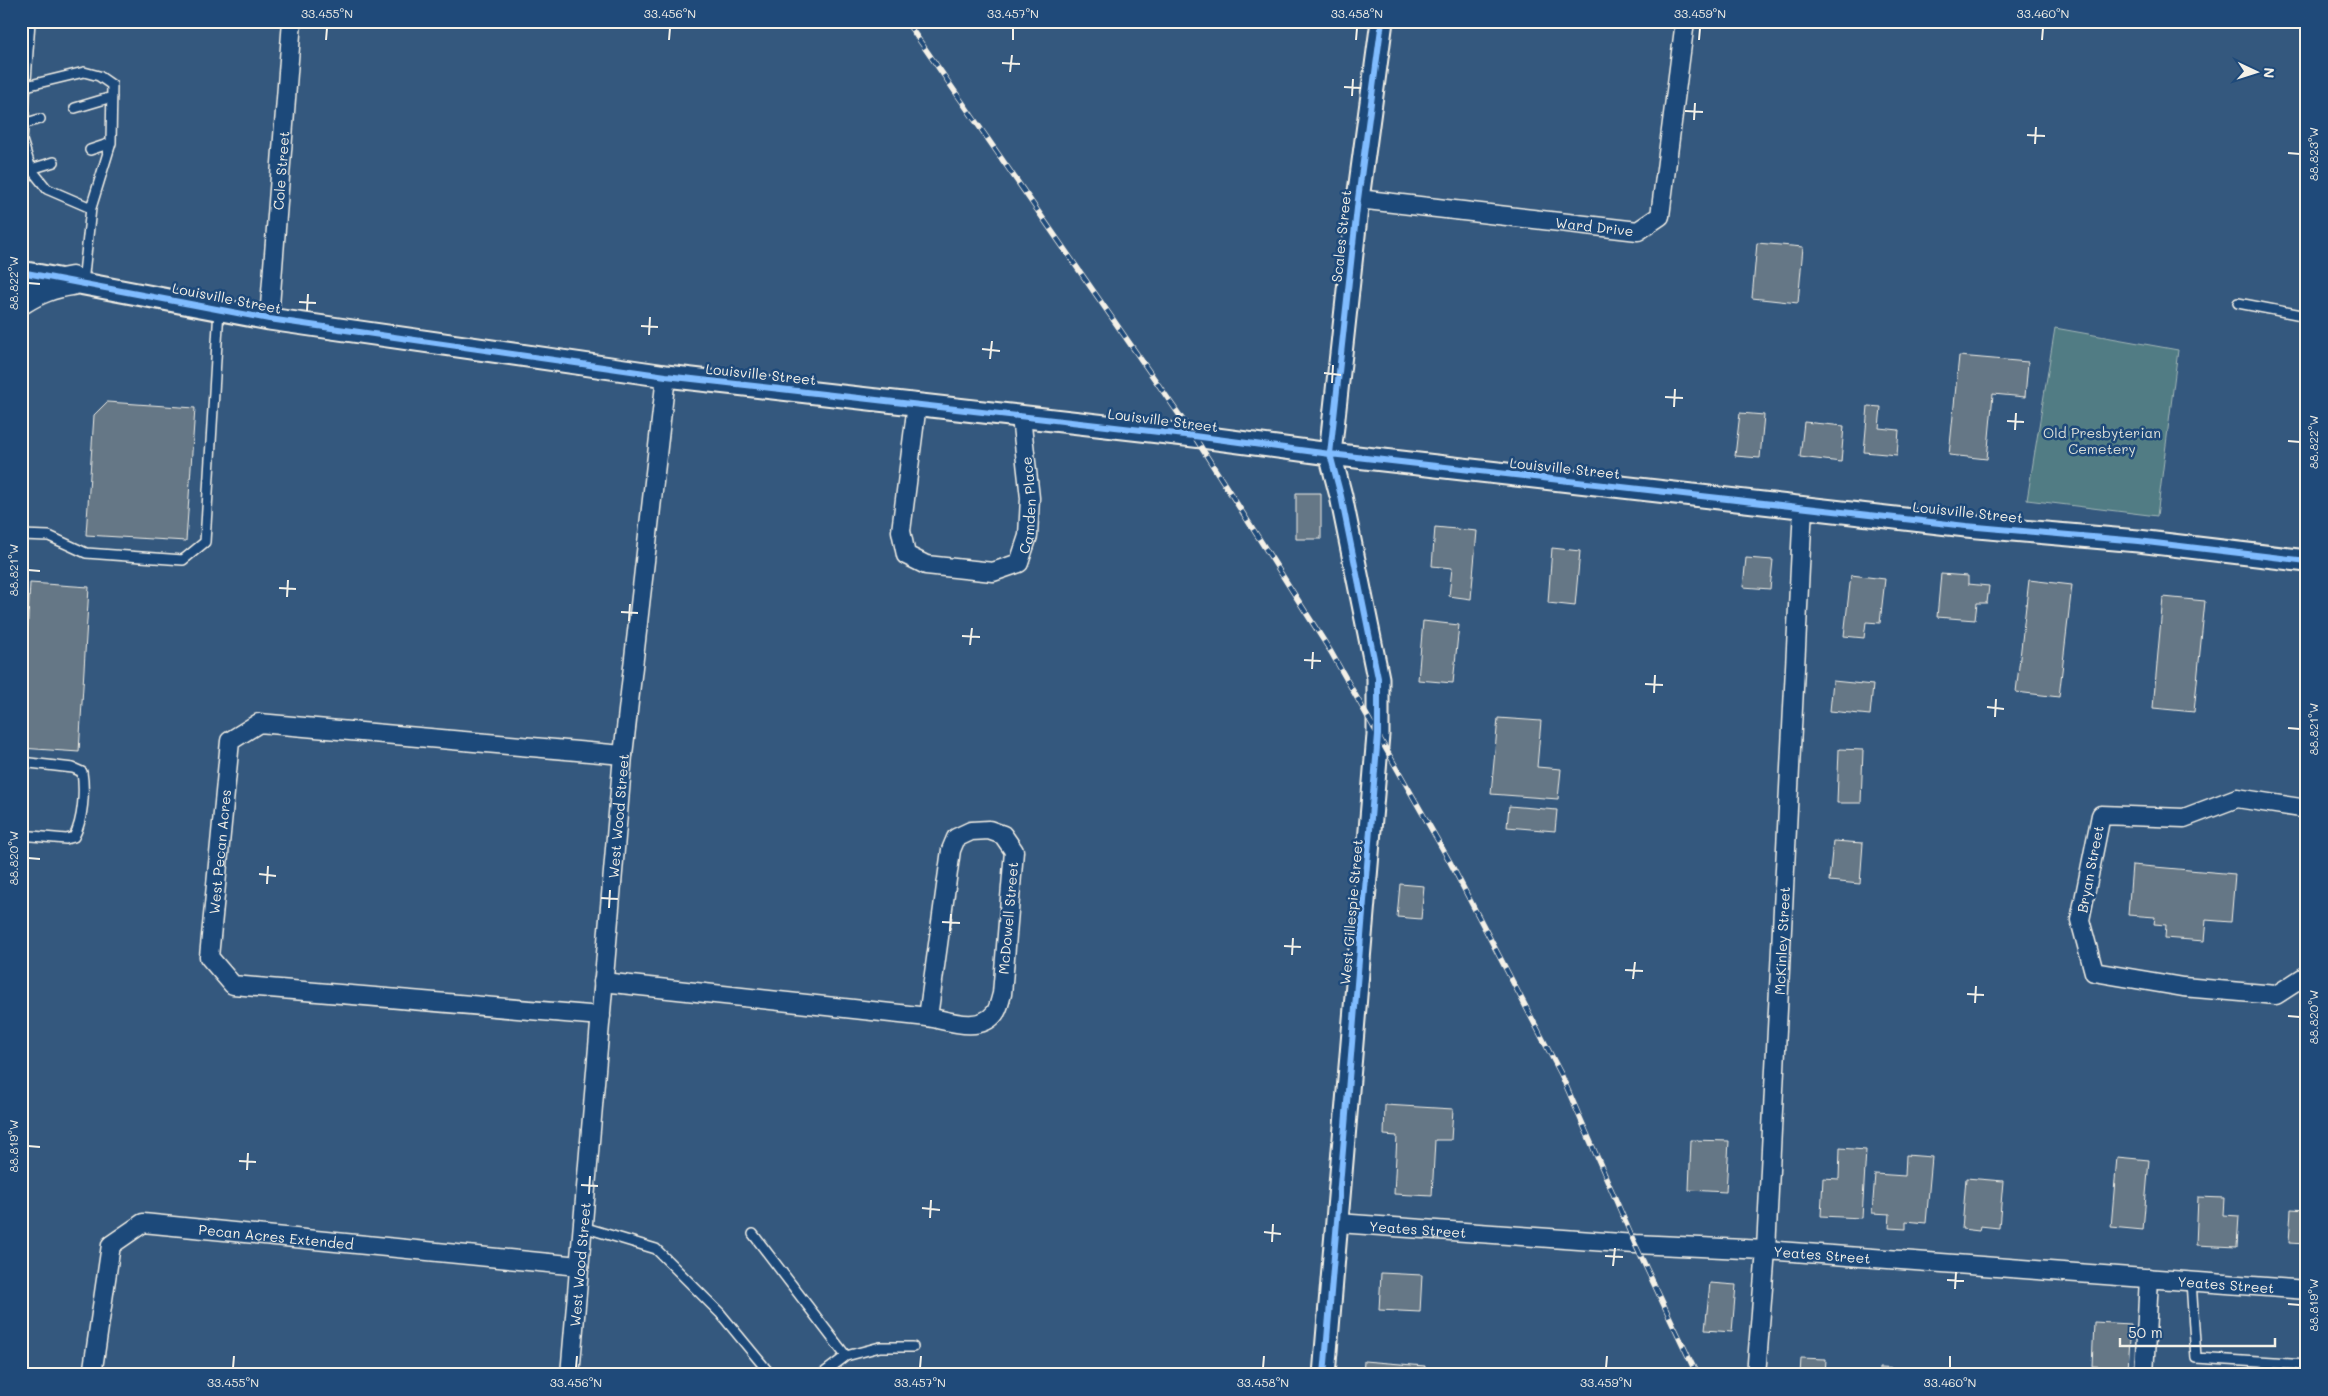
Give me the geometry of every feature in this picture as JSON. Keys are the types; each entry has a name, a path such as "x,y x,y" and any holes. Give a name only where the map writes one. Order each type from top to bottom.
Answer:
{"main road":[{"path":"21,300 34,291 50,284 77,282"}],"street":[{"name":"Cole Street","path":"269,319 292,21"},
{"name":"Scales Street","path":"1330,454 1358,199 1382,21"},
{"name":"Ward Drive","path":"1358,199 1638,231 1660,216 1684,21"},
{"name":"Louisville Street","path":"21,272 269,319 666,376 1966,526 2138,541 2307,561"},
{"name":"West Wood Street","path":"570,1375 623,755 666,376"},
{"name":"Camden Place","path":"917,404 901,531 906,555 926,565 992,572 1019,563 1028,536 1030,498 1021,417"},
{"name":"West Gillespie Street","path":"1324,1375 1378,735 1378,678 1341,496 1330,454"},
{"name":"McKinley Street","path":"1756,1375 1766,1250 1803,507"},
{"name":"West Pecan Acres","path":"601,1016 233,985 209,957 230,740 259,723 623,755"},
{"name":"Bryan Street","path":"2307,809 2237,798 2184,818 2101,815 2080,920 2094,972 2183,987 2276,995 2307,976"},
{"name":"McDowell Street","path":"604,982 928,1017 964,1024 983,1023 996,1012 1002,994 1014,851 1003,836 989,830 971,831 956,838 951,850 928,1017"},
{"name":"Pecan Acres Extended","path":"92,1375 111,1245 143,1223 579,1266"},
{"name":"Yeates Street","path":"1338,1224 1634,1244 1766,1250 2307,1290"},
{"path":"2144,1375 2149,1278"}],"lane":[{"path":"30,21 24,72 26,86 22,140 31,169 48,189 92,208"},
{"path":"26,86 84,72 99,76 112,85 111,143 92,208 77,282"},
{"path":"75,108 112,97"},
{"path":"23,124 40,119"},
{"path":"90,150 111,143"},
{"path":"31,169 54,162"},
{"path":"2238,304 2307,316"},
{"path":"21,535 49,536 86,553 183,560 205,542 219,308"},
{"path":"21,762 73,768 82,772 84,783 79,828 74,837 66,839 21,835"},
{"path":"582,1227 656,1249 720,1313 771,1375"},
{"path":"753,1234 846,1356"},
{"path":"2191,1281 2196,1358 2307,1366"},
{"path":"821,1375 846,1356 880,1347 913,1347"}],"green space":[{"name":"Old Presbyterian Cemetery","path":"2055,328 2178,350 2157,516 2027,500"}],"building":[{"path":"1757,243 1803,247 1798,303 1752,298"},
{"path":"1959,356 2028,362 2025,397 1993,394 1987,459 1949,455"},
{"path":"107,402 195,408 186,541 86,535 94,415"},
{"path":"1868,406 1881,407 1879,428 1899,430 1897,455 1864,452"},
{"path":"1740,413 1764,415 1760,458 1735,456"},
{"path":"1804,422 1844,426 1841,462 1800,457"},
{"path":"1296,493 1321,493 1321,539 1296,539"},
{"path":"1435,527 1477,531 1471,599 1449,596 1452,568 1432,566"},
{"path":"1552,548 1580,551 1575,606 1548,603"},
{"path":"1746,558 1773,560 1770,589 1743,587"},
{"path":"1941,574 1968,576 1968,584 1989,586 1987,603 1977,603 1975,620 1937,617"},
{"path":"1851,575 1885,579 1880,623 1866,622 1864,638 1844,636"},
{"path":"2029,580 2072,585 2059,697 2016,692"},
{"path":"30,583 89,587 79,752 21,748"},
{"path":"2163,597 2205,601 2194,712 2153,708"},
{"path":"1423,621 1459,625 1453,683 1418,680"},
{"path":"1833,681 1873,685 1870,715 1830,711"},
{"path":"1498,718 1541,721 1537,767 1561,769 1558,799 1491,794"},
{"path":"1839,749 1863,750 1861,803 1837,803"},
{"path":"1509,806 1557,810 1555,831 1507,827"},
{"path":"1833,841 1863,843 1860,884 1829,881"},
{"path":"2132,865 2235,874 2231,922 2206,920 2204,941 2165,938 2166,925 2154,924 2155,917 2128,915"},
{"path":"1400,884 1424,886 1421,919 1397,917"},
{"path":"1385,1105 1453,1109 1451,1140 1435,1140 1432,1196 1394,1194 1397,1136 1384,1135"},
{"path":"1691,1140 1729,1141 1726,1192 1689,1190"},
{"path":"1840,1148 1866,1150 1862,1218 1821,1216 1823,1178 1839,1179"},
{"path":"1906,1155 1932,1157 1926,1223 1906,1221 1906,1229 1889,1228 1890,1214 1872,1213 1875,1174 1905,1176"},
{"path":"2117,1157 2149,1160 2143,1230 2111,1227"},
{"path":"1966,1178 2003,1181 1999,1228 1980,1226 1979,1231 1962,1229"},
{"path":"2198,1197 2224,1198 2223,1215 2239,1216 2237,1247 2196,1245"},
{"path":"2291,1209 2307,1210 2307,1244 2289,1243"},
{"path":"1381,1273 1422,1275 1420,1312 1379,1310"},
{"path":"1710,1283 1736,1285 1732,1332 1705,1330"},
{"path":"2094,1322 2131,1324 2128,1368 2092,1366"},
{"path":"1801,1358 1826,1359 1825,1375 1800,1375"},
{"path":"1364,1361 1425,1366 1424,1375 1363,1375"},
{"path":"1879,1368 1904,1369 1904,1375 1879,1375"}],"railway":[{"path":"906,21 1194,436 1331,652 1450,862 1561,1074 1635,1244 1697,1375"}],"cycle path":[{"path":"1324,1375 1378,735 1378,678 1341,496 1330,454 1358,199 1382,21"},
{"path":"21,272 269,319 666,376 1966,526 2138,541 2307,561"}]}
